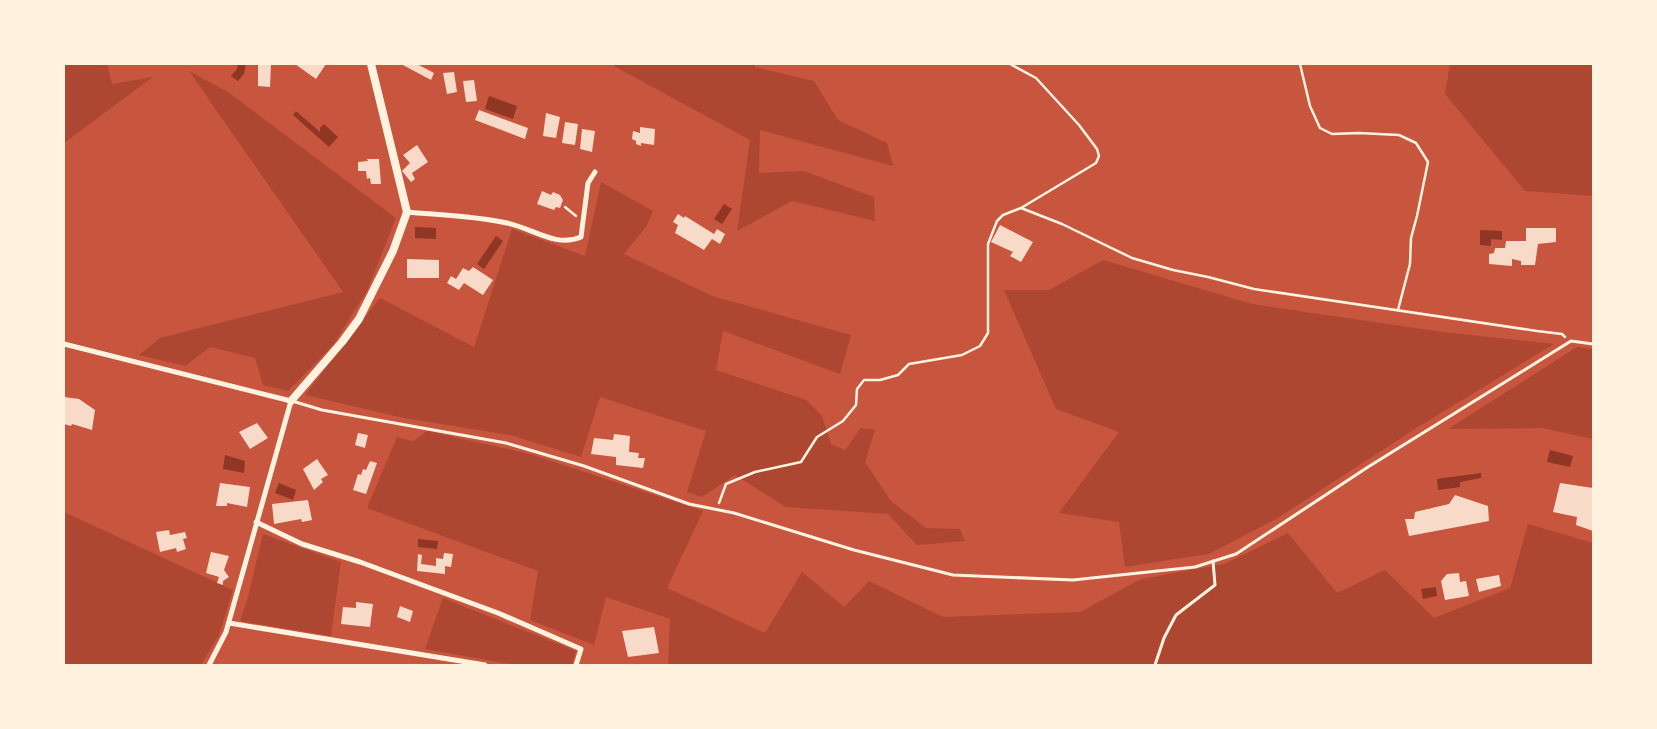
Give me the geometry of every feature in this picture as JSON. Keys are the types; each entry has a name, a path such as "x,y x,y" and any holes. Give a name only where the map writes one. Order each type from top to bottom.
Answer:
{"street":[{"path":"209,665 226,632 291,401 342,342 359,319 393,252 407,212 371,64"},
{"path":"407,212 508,223 556,240 572,241 581,237 588,183 595,172"},
{"path":"64,344 291,401"},
{"path":"256,522 302,544 360,562 498,613 582,649 576,665"},
{"path":"228,623 484,665"}],"lane":[{"path":"291,401 322,410 506,443 584,466 689,504 734,513 854,550 954,575 1074,580 1195,567 1236,554 1368,467 1571,341 1593,344"},
{"path":"1155,665 1164,638 1176,615 1214,586 1212,561"}],"path":[{"path":"716,509 726,484 755,472 801,462 817,437 843,421 856,405 857,390 864,380 880,380 898,375 909,364 962,355 980,346 988,333 987,252 988,244 997,221 1003,215 1021,208 1096,164 1099,156 1098,149 1079,125 1036,78 1010,64"},
{"path":"1300,64 1310,106 1320,128 1332,134 1399,135 1416,143 1428,162 1411,238 1410,264 1398,310"},
{"path":"1021,208 1062,224 1132,258 1173,270 1254,289 1562,334 1571,341"}],"shaded area":[{"path":"64,64 107,64 112,84 153,77 64,143"},
{"path":"238,64 246,64 244,74 238,81 231,76 237,69"},
{"path":"615,64 755,64 755,67 814,81 838,120 887,143 893,166 760,130 759,173 804,171 874,197 875,221 792,201 737,231 750,140 614,66"},
{"path":"1450,64 1593,64 1593,196 1525,191 1445,94"},
{"path":"189,71 228,92 396,218 367,291 333,345 288,391 263,385 255,358 210,347 185,366 139,355 160,338 343,292"},
{"path":"489,96 517,106 513,119 485,109"},
{"path":"296,111 320,132 320,128 324,124 338,137 329,147 293,115"},
{"path":"601,182 653,211 646,227 624,254 712,296 851,335 840,374 723,331 716,370 806,400 822,416 831,444 845,450 861,428 875,430 865,462 891,501 926,528 960,529 965,541 917,545 888,514 786,507 735,475 702,497 687,492 706,431 600,397 581,457 510,435 404,418 305,395 380,298 474,347 512,229 585,256"},
{"path":"724,204 732,209 722,224 714,219"},
{"path":"415,227 436,228 436,239 415,238"},
{"path":"1480,230 1502,231 1502,240 1491,239 1491,246 1480,245"},
{"path":"496,236 503,241 484,269 477,264"},
{"path":"1103,260 1252,304 1443,332 1554,344 1415,429 1276,519 1209,554 1125,567 1119,522 1059,513 1119,432 1056,409 1004,290 1049,290"},
{"path":"1577,347 1593,349 1593,439 1542,428 1448,429"},
{"path":"427,431 530,454 703,511 667,588 765,633 802,572 844,607 869,581 943,617 1080,612 1141,579 1224,564 1288,533 1337,593 1385,570 1434,618 1510,588 1528,524 1593,543 1593,665 668,665 670,619 606,597 594,645 530,620 538,571 367,508 397,437 413,441"},
{"path":"1550,450 1573,456 1570,467 1547,462"},
{"path":"225,455 245,461 244,473 223,469"},
{"path":"1481,473 1481,478 1460,482 1460,487 1438,490 1437,479"},
{"path":"279,483 296,490 293,500 275,493"},
{"path":"64,512 233,590 219,635 201,665 64,665"},
{"path":"263,534 341,562 331,636 240,621 248,597"},
{"path":"418,539 438,541 437,549 418,547"},
{"path":"1436,587 1437,596 1423,599 1421,589"},
{"path":"443,598 576,651 572,665 509,664 425,649"}],"building":[{"path":"258,64 271,64 270,87 258,86"},
{"path":"295,64 326,64 316,79"},
{"path":"401,64 417,64 434,73 431,80"},
{"path":"454,72 457,92 447,94 443,73"},
{"path":"474,80 477,101 466,102 463,81"},
{"path":"479,110 528,128 525,139 475,120"},
{"path":"546,113 560,117 556,138 543,136"},
{"path":"565,122 578,124 575,145 562,143"},
{"path":"640,127 655,129 654,145 641,143 641,146 632,139 633,131 640,133"},
{"path":"582,129 595,131 592,152 580,149"},
{"path":"417,145 428,162 412,173 415,179 411,182 402,171 410,163 403,155"},
{"path":"367,159 379,159 381,184 371,184 370,178 367,179 366,171 358,171 358,162 368,161"},
{"path":"542,191 551,195 553,192 560,195 563,200 560,208 556,207 554,210 537,204"},
{"path":"678,214 684,218 685,216 714,234 717,229 725,234 720,244 712,239 704,250 675,233 678,225 673,222"},
{"path":"1000,225 1033,242 1021,262 1010,256 1013,252 991,242"},
{"path":"1526,228 1556,228 1556,242 1538,244 1535,265 1521,265 1521,261 1512,259 1512,266 1489,264 1489,254 1494,253 1495,248 1505,248 1506,241 1526,241"},
{"path":"407,259 439,260 439,278 407,278"},
{"path":"473,267 493,280 483,295 464,283 459,290 447,283 451,276 456,279 463,268 469,271"},
{"path":"64,397 79,399 95,410 92,430 72,424 71,426 64,424"},
{"path":"257,423 268,438 250,449 239,432"},
{"path":"358,433 368,435 365,448 355,445"},
{"path":"614,434 630,436 629,452 639,453 638,458 645,458 643,468 616,465 616,457 591,454 594,438 613,440"},
{"path":"317,459 328,475 321,479 323,482 314,490 303,469"},
{"path":"370,461 377,463 366,494 353,490 358,474 361,475 363,469 366,470"},
{"path":"220,483 250,487 247,507 227,503 227,506 216,506"},
{"path":"1560,483 1593,488 1593,531 1576,525 1577,517 1553,512"},
{"path":"1455,495 1488,506 1489,521 1409,536 1405,519 1414,519 1415,512 1449,504"},
{"path":"308,500 312,520 302,522 301,519 274,524 272,504"},
{"path":"169,530 170,535 185,532 187,538 183,539 186,549 177,552 176,548 160,552 156,532"},
{"path":"211,552 229,556 224,570 229,577 223,581 223,585 217,583 219,577 206,573"},
{"path":"444,553 453,554 451,567 445,566 445,574 417,571 418,554 422,555 421,564 436,566 436,558 443,559"},
{"path":"1459,573 1460,582 1466,581 1469,596 1445,600 1441,581 1447,574"},
{"path":"1499,575 1501,586 1479,592 1476,579"},
{"path":"356,602 373,604 370,627 341,624 343,607 356,608"},
{"path":"400,606 413,611 410,622 397,617"},
{"path":"654,627 659,653 628,657 622,631"}]}
